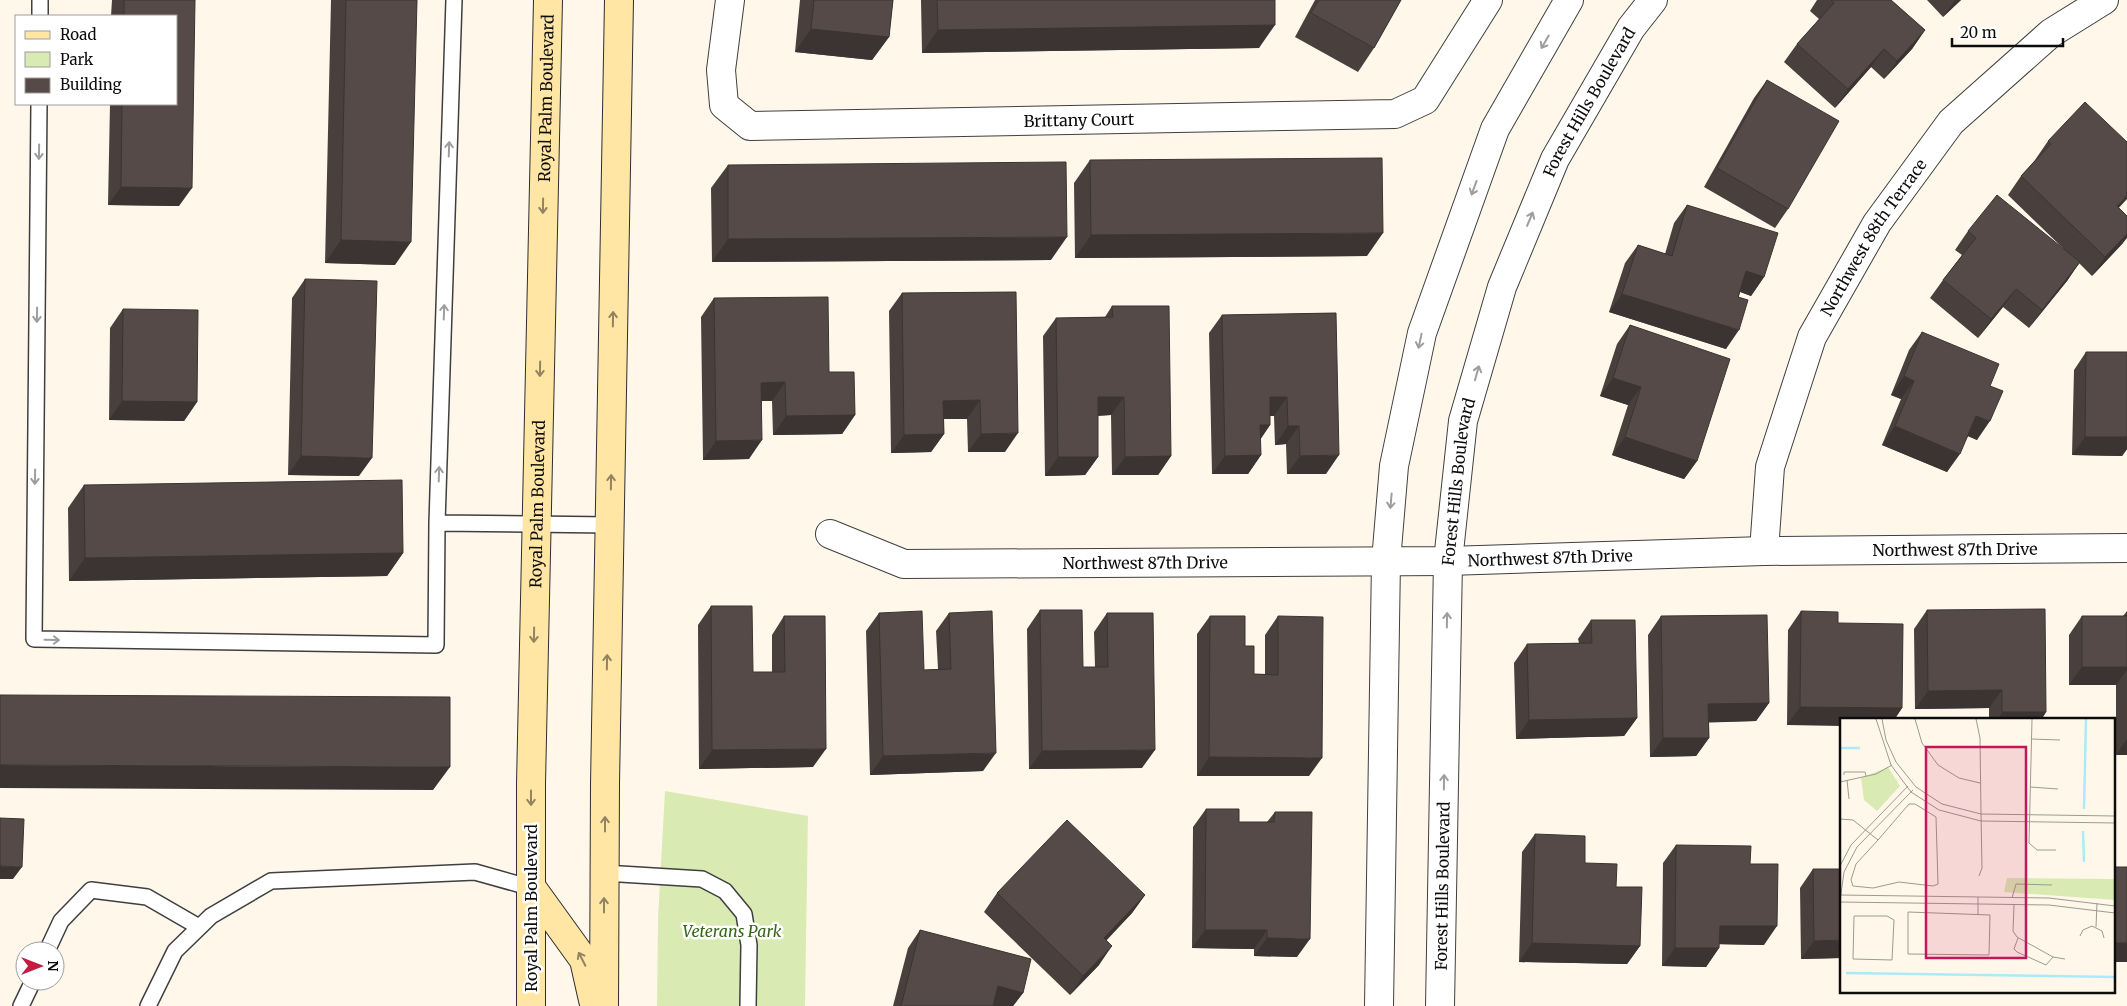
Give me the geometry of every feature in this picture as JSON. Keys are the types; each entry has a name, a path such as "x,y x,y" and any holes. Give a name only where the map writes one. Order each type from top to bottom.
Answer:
{"main road":[{"name":"Royal Palm Boulevard","path":"531,1006 531,774 548,0"},
{"path":"604,1006 604,873 619,0"},
{"path":"532,888 584,960 595,1006"}],"street":[{"name":"Brittany Court","path":"730,0 720,70 724,105 750,126 1395,114 1425,100 1488,0"},
{"path":"1379,1006 1386,561 1394,466 1422,333 1495,129 1569,0"},
{"name":"Forest Hills Boulevard","path":"1440,1006 1448,561 1463,421 1502,287 1555,159 1631,28 1653,0"},
{"name":"Northwest 88th Terrace","path":"1764,551 1770,468 1812,337 1877,224 1950,122 2051,33 2104,0"},
{"name":"Northwest 87th Drive","path":"830,534 904,564 1448,561 1764,551 2127,548"}],"lane":[{"path":"40,0 40,15"},
{"path":"39,105 34,639 436,645 437,523 454,0"},
{"path":"437,523 610,525"},
{"path":"148,1006 175,951 211,916 271,881 475,872 532,888"},
{"path":"604,873 702,879 726,891 744,914 750,946 748,1006"},
{"path":"52,941 61,921 91,890 147,897 199,927"},
{"path":"21,1006 28,991"}],"green space":[{"name":"Veterans Park","path":"665,791 808,816 805,1006 657,1006 658,918"}],"building":[{"path":"124,0 195,0 192,188 121,187 122,105 178,105 178,15 124,15"},
{"path":"346,0 417,0 411,242 341,240"},
{"path":"814,0 893,0 889,37 811,29"},
{"path":"937,0 1275,0 1275,25 938,30"},
{"path":"1319,0 1401,0 1374,48 1311,13"},
{"path":"1831,0 1891,0 1925,30 1897,61 1884,49 1848,89 1797,44 1834,3"},
{"path":"1767,80 1839,121 1788,209 1717,168"},
{"path":"2085,102 2127,142 2127,195 2117,206 2127,216 2127,234 2105,257 2021,176 2051,144 2048,141"},
{"path":"1382,158 1383,233 1091,235 1090,160"},
{"path":"1066,162 1067,237 728,239 728,165"},
{"path":"1997,195 2080,262 2042,310 2016,289 1991,319 1943,280 1976,238 1968,231"},
{"path":"1687,205 1778,233 1764,277 1746,271 1738,297 1748,300 1739,330 1622,294 1638,245 1672,256"},
{"path":"305,279 377,281 372,458 301,456"},
{"path":"1016,292 1018,433 981,434 980,400 943,401 944,434 904,435 902,293"},
{"path":"828,297 829,372 854,372 855,415 786,416 785,382 761,383 762,440 716,441 714,298"},
{"path":"1112,306 1169,306 1171,456 1125,457 1124,397 1098,397 1098,457 1058,457 1056,318 1113,317"},
{"path":"123,309 198,310 197,402 122,401"},
{"path":"1336,313 1339,455 1300,456 1299,426 1288,426 1287,397 1270,397 1270,425 1260,425 1261,455 1225,456 1222,315"},
{"path":"1630,325 1730,359 1697,461 1625,437 1641,387 1613,378"},
{"path":"1922,332 1999,364 1990,386 2003,391 1990,421 1976,416 1960,454 1895,426 1914,381 1904,376"},
{"path":"2086,352 2127,352 2127,437 2085,437"},
{"path":"402,480 403,553 85,558 84,485"},
{"path":"711,606 752,606 753,672 785,672 784,616 825,616 826,749 712,750"},
{"path":"2045,609 2046,712 2002,712 2002,690 1928,691 1927,610"},
{"path":"1040,610 1082,610 1083,667 1108,667 1107,613 1153,613 1155,750 1042,751"},
{"path":"922,611 924,670 951,669 949,613 992,611 996,753 883,756 879,613"},
{"path":"1801,611 1838,612 1838,623 1903,624 1902,708 1800,707"},
{"path":"1767,615 1769,703 1708,704 1709,738 1663,738 1661,616"},
{"path":"1210,616 1245,616 1245,646 1254,646 1254,674 1278,675 1278,616 1323,617 1322,758 1209,757"},
{"path":"2082,616 2127,616 2127,667 2082,667"},
{"path":"1591,620 1635,620 1637,718 1529,720 1527,644 1592,643"},
{"path":"0,695 450,697 450,767 0,765"},
{"path":"1206,809 1239,809 1239,822 1274,822 1275,812 1312,812 1310,939 1267,938 1267,930 1205,930"},
{"path":"0,818 24,819 22,867 0,866"},
{"path":"1067,820 1145,895 1104,938 1112,946 1083,976 997,893"},
{"path":"1535,834 1585,836 1585,863 1617,864 1616,887 1642,887 1640,946 1532,943"},
{"path":"1676,845 1751,846 1750,864 1778,864 1777,926 1720,926 1719,948 1675,948"},
{"path":"2114,867 2127,867 2127,943 2114,943"},
{"path":"1813,869 1840,869 1840,940 1814,941"},
{"path":"920,930 1031,959 1023,993 998,986 993,1006 901,1006"}]}
